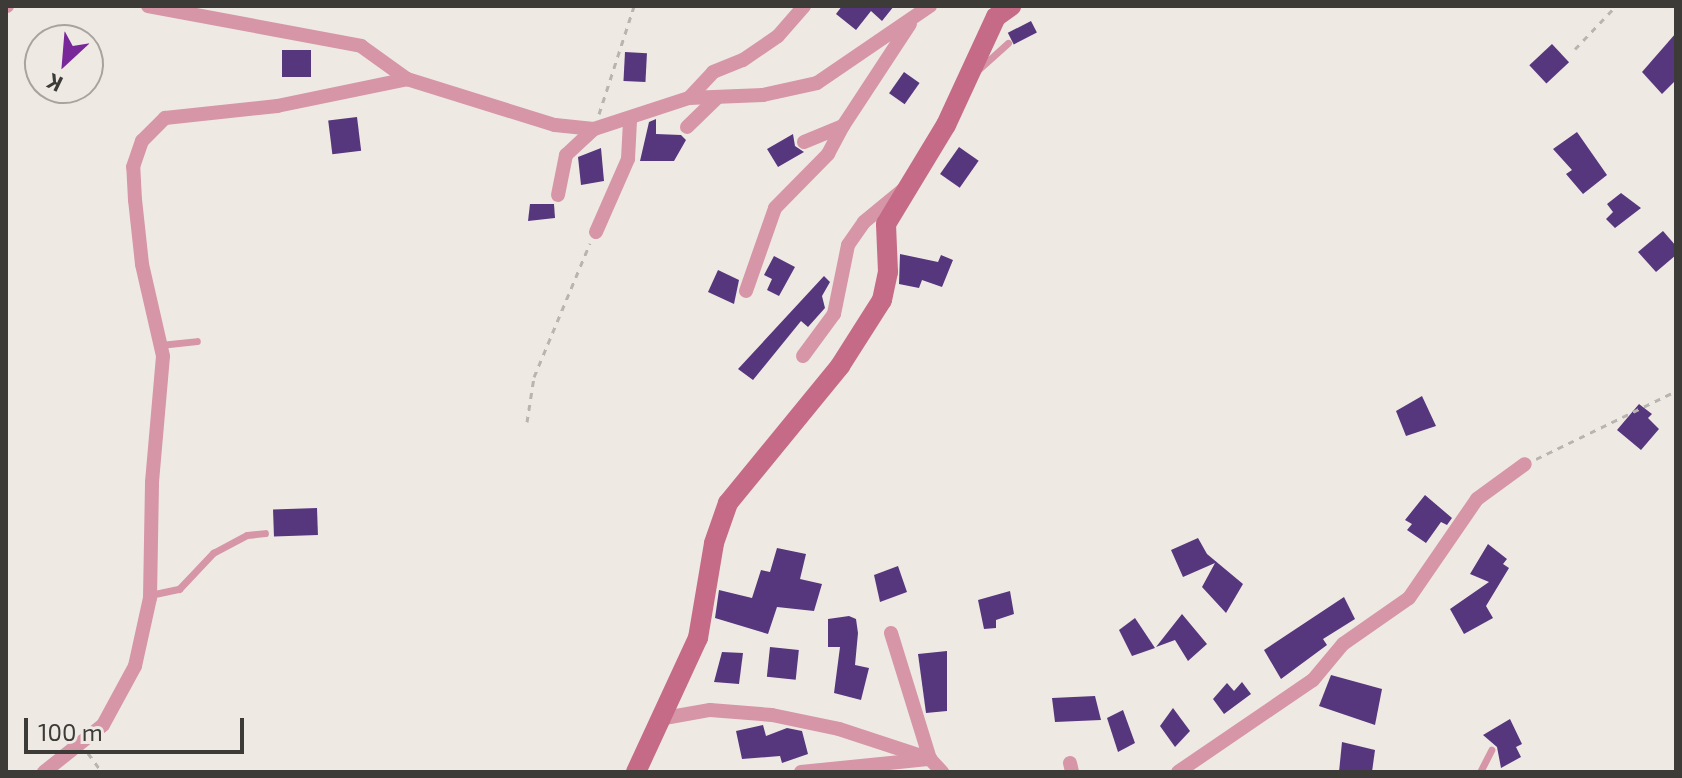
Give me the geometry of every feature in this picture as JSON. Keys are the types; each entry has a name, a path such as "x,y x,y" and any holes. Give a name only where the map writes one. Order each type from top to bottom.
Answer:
{"main road":[{"path":"636,772 698,638 714,543 728,503 840,366 882,300 888,272 886,224 914,182 996,17 1011,6"}],"street":[{"path":"148,6 361,46 407,79 555,125 594,129 630,121 689,98 763,95 817,83 910,23 930,6"},
{"path":"689,98 713,72 743,60 778,36 804,6"},
{"path":"746,291 775,208 828,154 910,23"},
{"path":"44,772 103,725 135,666 150,595 160,345 142,264 135,200 133,167 142,141 165,118 277,106 407,79"},
{"path":"687,127 718,97"},
{"path":"596,232 628,159 630,121"},
{"path":"804,142 843,126"},
{"path":"558,195 566,155 594,129"},
{"path":"803,356 834,314 848,245 886,201 914,182"},
{"path":"1178,772 1313,680 1343,644 1409,598 1477,499 1525,464"},
{"path":"891,633 930,759 942,772"},
{"path":"659,719 710,710 772,715 839,729 930,759"},
{"path":"801,772 930,759"}],"lane":[{"path":"964,80 1008,43"},
{"path":"160,345 197,341"},
{"path":"150,595 179,589 213,553 247,535 265,533"},
{"path":"1480,772 1491,750"}],"path":[{"path":"594,129 634,6"},
{"path":"1575,49 1616,6"},
{"path":"527,422 534,377 596,232"},
{"path":"1525,464 1676,391"},
{"path":"81,743 102,772"}],"building":[{"path":"842,6 894,6 882,21 871,11 856,30 836,14"},
{"path":"1031,21 1037,33 1014,44 1008,33"},
{"path":"1676,33 1676,80 1662,94 1642,72"},
{"path":"1552,44 1569,62 1546,83 1529,65"},
{"path":"282,50 311,50 311,77 282,77"},
{"path":"625,52 647,53 645,82 623,81"},
{"path":"904,72 920,83 905,104 889,93"},
{"path":"357,117 361,151 332,154 328,121"},
{"path":"656,119 656,134 681,135 686,140 674,161 640,161 649,122"},
{"path":"1577,132 1607,175 1583,194 1566,174 1572,170 1553,149"},
{"path":"793,134 795,146 804,152 778,167 767,149"},
{"path":"959,147 979,161 960,188 940,174"},
{"path":"601,148 604,181 581,185 578,157"},
{"path":"1621,193 1641,208 1615,228 1606,219 1613,212 1607,204"},
{"path":"530,204 554,204 555,218 528,221"},
{"path":"1663,231 1676,246 1676,255 1656,272 1638,252"},
{"path":"900,254 938,262 941,255 953,260 942,287 922,280 919,288 899,284"},
{"path":"774,256 795,267 779,296 767,290 772,279 764,275"},
{"path":"718,270 739,280 734,304 708,292"},
{"path":"824,276 830,282 822,296 825,308 808,327 801,321 753,380 738,369"},
{"path":"1422,396 1436,426 1406,436 1396,411"},
{"path":"1639,404 1652,414 1648,418 1659,429 1641,450 1617,430"},
{"path":"1425,495 1452,518 1447,525 1441,522 1426,543 1407,530 1412,524 1405,520"},
{"path":"317,508 318,535 274,537 273,510"},
{"path":"1198,538 1207,554 1243,584 1226,613 1202,587 1215,563 1183,577 1171,550"},
{"path":"1488,544 1507,559 1503,564 1509,568 1486,606 1493,618 1464,634 1450,609 1489,582 1470,574"},
{"path":"777,548 806,554 800,579 822,584 814,611 777,607 768,634 715,618 719,590 752,598 761,570 770,572"},
{"path":"898,566 907,592 880,602 874,575"},
{"path":"1010,591 1014,614 996,620 996,628 984,629 978,600"},
{"path":"1344,597 1355,619 1323,639 1327,645 1281,679 1264,650"},
{"path":"1182,614 1207,644 1188,661 1175,640 1156,647"},
{"path":"849,616 856,619 858,633 855,665 869,668 861,700 834,693 840,647 828,647 828,619"},
{"path":"1135,618 1155,648 1132,656 1119,630"},
{"path":"770,647 799,650 796,680 767,677"},
{"path":"947,651 947,711 926,713 918,654"},
{"path":"722,652 743,653 739,684 714,682"},
{"path":"1331,675 1382,689 1375,725 1319,706"},
{"path":"1242,682 1251,694 1224,714 1213,699 1227,683 1234,691"},
{"path":"1095,696 1101,720 1055,722 1052,698"},
{"path":"1173,708 1190,731 1175,747 1160,726"},
{"path":"1123,710 1135,743 1118,752 1107,718"},
{"path":"1510,719 1522,744 1516,747 1521,757 1501,768 1497,747 1483,735"},
{"path":"763,725 766,736 787,728 802,731 808,754 782,763 780,756 742,759 736,731"},
{"path":"1342,742 1375,750 1372,772 1339,772"}]}
